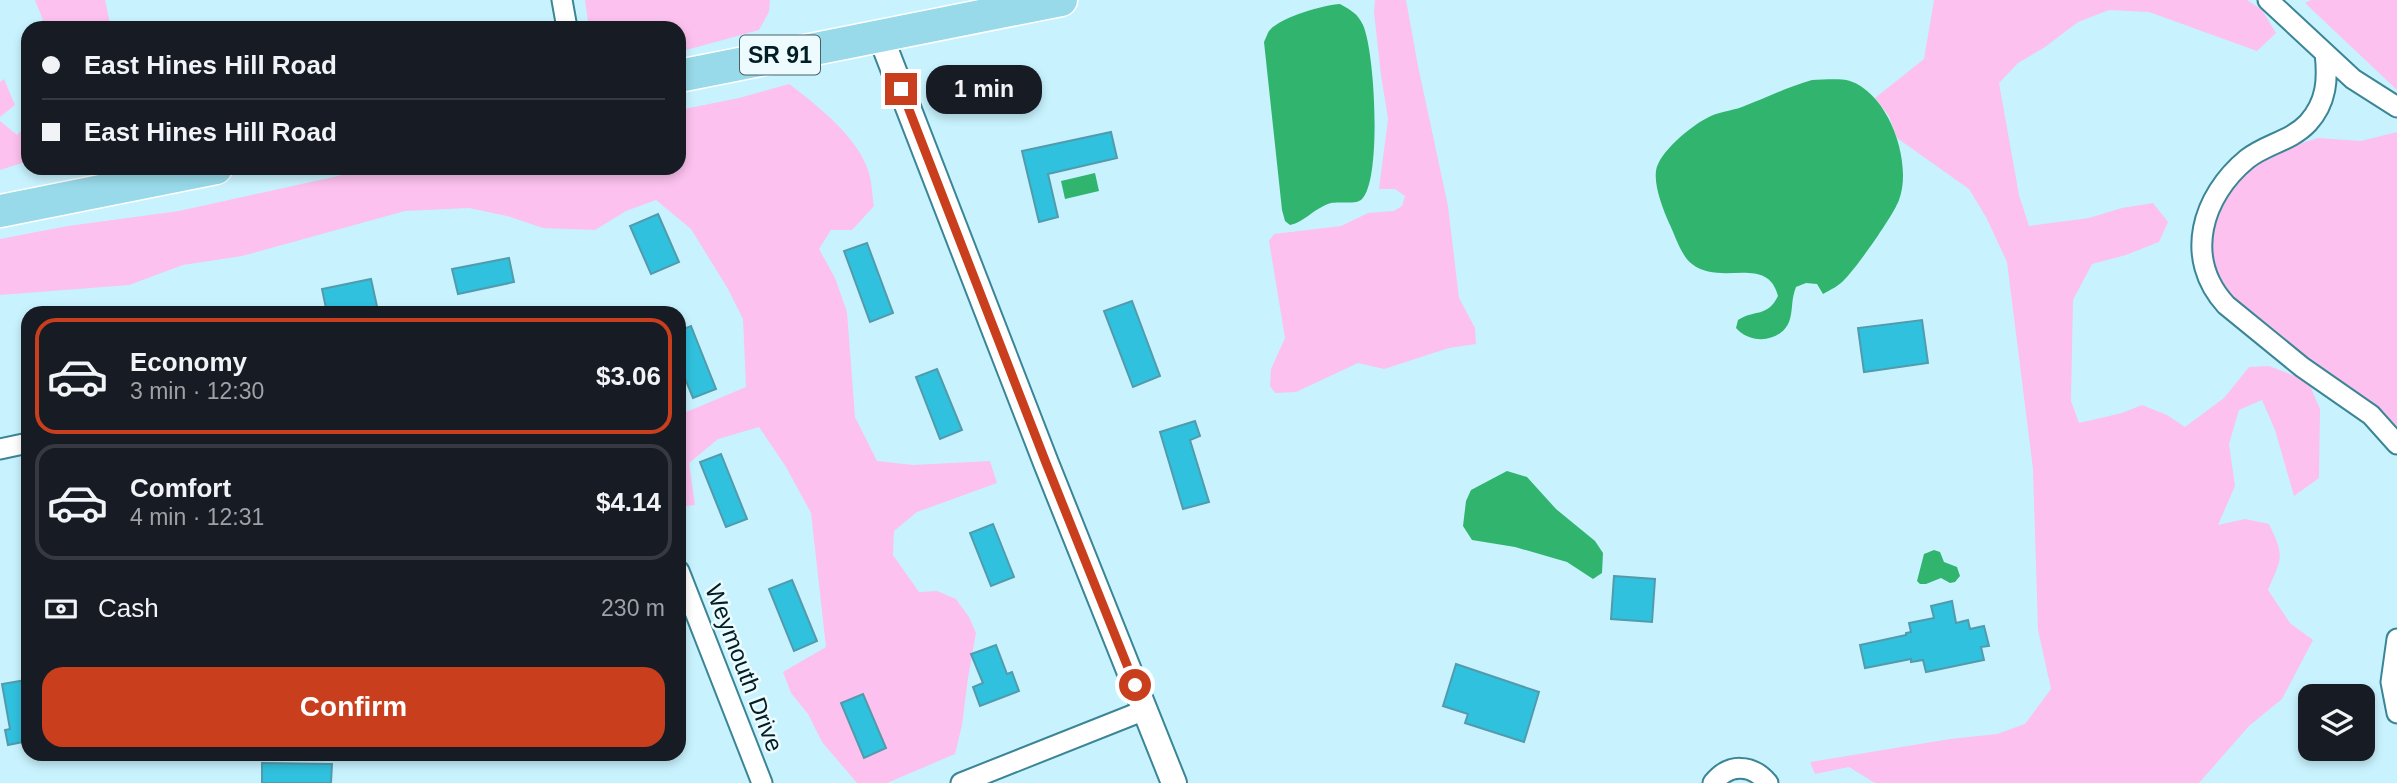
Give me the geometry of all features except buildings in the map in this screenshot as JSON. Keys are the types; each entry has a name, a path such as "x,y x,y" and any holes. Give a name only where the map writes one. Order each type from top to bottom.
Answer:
{"main road":[{"name":"SR 91","path":"686,75 1061,0"},
{"path":"0,211 181,175"}],"street":[{"path":"562,0 566,21"},
{"path":"2268,0 2353,79 2397,107"},
{"path":"880,35 1174,783"},
{"path":"2325,52 2328,77 2324,97 2308,123 2293,136 2249,157 2232,173 2208,207 2203,226 2204,262 2215,293 2226,305 2302,367 2371,415 2397,444"},
{"path":"0,449 21,444"},
{"name":"Weymouth Drive","path":"686,589 762,783"},
{"path":"2397,639 2391,682 2397,713"},
{"path":"961,783 1145,710"},
{"path":"1713,783 1721,774 1742,767 1752,769 1768,783"}],"shaded area":[{"path":"35,0 105,0 110,21 43,21"},
{"path":"585,0 770,0 769,12 759,30 686,50 686,21 588,21"},
{"path":"1375,0 1406,0 1448,206 1459,298 1475,328 1476,344 1449,348 1384,369 1358,363 1296,392 1275,393 1270,386 1271,369 1285,338 1269,241 1274,234 1341,226 1368,213 1394,211 1402,206 1405,196 1395,189 1379,189 1388,119 1374,12"},
{"path":"1934,0 2247,0 2262,10 2276,33 2257,51 2149,12 2109,10 2078,22 2018,63 1999,83 2019,195 2029,226 2089,218 2122,208 2153,203 2168,222 2159,242 2092,264 2073,300 2071,401 2079,423 2122,413 2142,405 2167,415 2185,427 2224,398 2249,367 2269,366 2308,381 2320,409 2319,478 2294,496 2275,430 2262,400 2239,410 2229,444 2235,486 2218,525 2245,519 2269,524 2278,544 2280,557 2268,590 2290,623 2313,640 2282,699 2249,726 2199,783 1875,783 1849,767 1815,774 1810,762 1997,734 2025,724 2051,689 2038,630 2033,469 2007,262 1986,217 1969,189 1897,138 1889,116 1875,98 1924,59"},
{"path":"2311,0 2397,0 2397,90 2305,3"},
{"path":"1340,4 1361,21 1371,60 1374,142 1368,187 1360,201 1331,203 1290,225 1285,221 1282,210 1264,42 1269,31 1282,21 1313,9"},
{"path":"4,79 15,105 0,117 0,82"},
{"path":"1812,80 1850,81 1864,88 1876,100 1886,115 1900,150 1903,185 1890,217 1843,281 1823,294 1817,284 1806,283 1796,287 1786,327 1774,337 1757,339 1736,328 1738,320 1765,310 1774,303 1778,296 1772,284 1754,273 1716,273 1692,264 1679,245 1662,205 1656,184 1656,171 1669,148 1700,122 1715,114 1742,107"},
{"path":"789,84 836,123 864,160 870,177 874,206 852,230 831,230 819,249 835,278 847,312 855,417 877,461 913,465 990,461 997,483 917,512 894,531 893,555 919,592 937,591 956,599 976,633 955,754 887,783 857,783 822,742 808,714 791,693 783,672 826,647 811,513 786,467 759,427 718,439 689,463 695,505 686,506 686,412 746,387 743,319 691,229 656,200 626,211 595,230 543,228 507,216 469,208 405,211 242,256 183,265 129,285 0,295 0,239 68,226 179,211 342,175 686,175 686,109"},
{"path":"0,121 17,135 21,131 21,163 0,170"},
{"path":"2397,132 2397,428 2224,295 2211,258 2210,225 2221,199 2242,176 2280,150 2318,138 2361,141"},
{"path":"1095,173 1099,191 1065,199 1061,181"},
{"path":"1507,471 1527,477 1556,509 1595,541 1603,553 1602,573 1593,579 1567,562 1515,547 1472,540 1463,526 1466,501 1471,490"},
{"path":"1934,550 1940,552 1944,562 1957,567 1960,576 1955,582 1950,583 1941,578 1926,584 1917,581 1924,554"}],"route":[{"path":"901,89 1135,685"}]}
